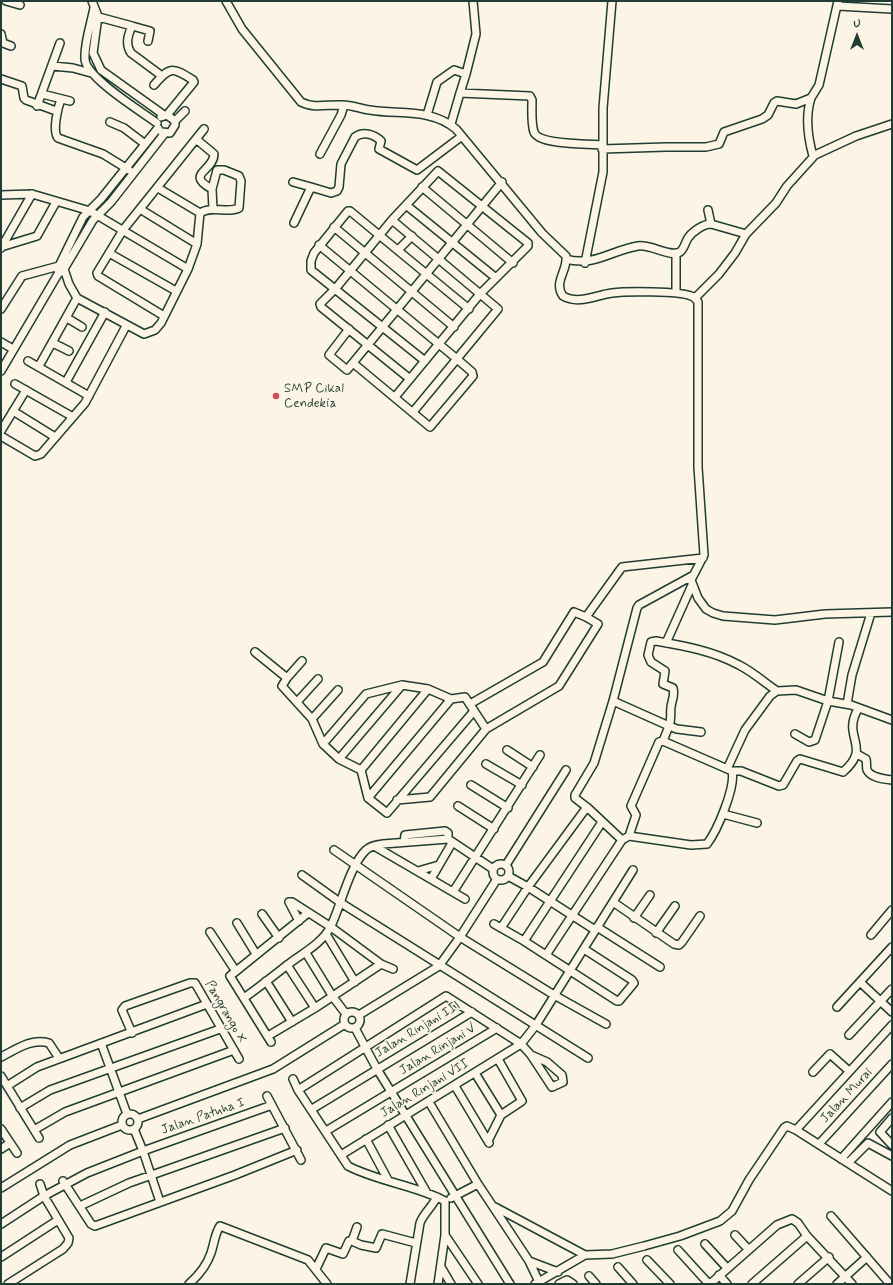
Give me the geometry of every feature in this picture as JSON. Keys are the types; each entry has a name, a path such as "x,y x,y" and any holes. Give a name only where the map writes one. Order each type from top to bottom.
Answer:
{"street":[{"path":"6,1 20,5"},
{"path":"226,1 242,29 301,102 312,106 344,105 370,110 397,111 427,115 451,124 502,182 542,233 566,259 585,263 638,246 647,246 676,254 683,249 692,234 702,226 711,224 746,234"},
{"path":"451,124 476,34 473,1"},
{"path":"585,263 604,172 602,147 603,108 612,1"},
{"path":"814,156 808,138 809,108 811,98 819,85 838,4 892,9"},
{"path":"94,10 132,26 150,31 148,41"},
{"path":"91,73 85,59 94,10"},
{"path":"94,10 93,53 101,70 175,121"},
{"path":"132,26 128,41 128,48 131,53 162,76"},
{"path":"1,34 3,43 12,46"},
{"path":"37,106 53,66 60,43"},
{"path":"53,66 73,68 91,73 158,125 165,133"},
{"path":"1,371 58,274 84,217 145,144 158,125 160,118 166,115 194,82 177,70 167,71 154,85"},
{"path":"427,115 437,82 454,70 466,74"},
{"path":"1,79 22,86 24,98 37,106 56,111"},
{"path":"109,88 114,80"},
{"path":"460,93 530,96 532,100 534,132 538,136 549,142 602,147 699,148 717,145 720,143 724,132 762,119 768,115 774,103 777,101 796,104 811,98"},
{"path":"42,94 70,101"},
{"path":"61,99 56,111 55,131 58,138 103,154 127,167 134,174"},
{"path":"320,154 341,116 344,105"},
{"path":"1,309 22,276 61,268 96,216 134,174 165,133 174,130 175,121 185,111"},
{"path":"110,122 124,128 145,144"},
{"path":"696,298 726,265 746,234 776,203 787,186 814,156 856,136 892,124"},
{"path":"164,316 98,276 97,273 123,230 204,129"},
{"path":"293,182 331,193 337,191 339,187 341,164 355,137 361,133 381,141 379,150 417,170 462,136"},
{"path":"196,139 214,154 213,160 200,176 202,184 212,189"},
{"path":"200,213 204,210 234,210 238,208 241,178 224,170 217,170 212,189 213,209"},
{"path":"395,397 469,309 480,294 513,263 529,244 440,171 435,172 392,220 336,288 320,304 320,307 410,379"},
{"path":"349,329 329,356 345,370 348,369 502,182"},
{"path":"294,223 311,187"},
{"path":"422,187 513,263"},
{"path":"158,188 200,213"},
{"path":"1,195 32,194 56,202 90,210 96,216 123,230 188,269"},
{"path":"1,247 32,194"},
{"path":"1,247 37,236 56,202"},
{"path":"406,205 496,278"},
{"path":"140,209 197,244"},
{"path":"425,361 336,288 311,270 312,256 334,227 349,210 469,309"},
{"path":"708,210 711,224"},
{"path":"61,268 77,298 104,312 126,326 144,334 149,333 161,323 188,269 197,244 200,213"},
{"path":"392,220 498,309 413,412"},
{"path":"334,227 454,326"},
{"path":"398,250 412,236"},
{"path":"319,245 457,359 472,372 473,376 432,427 429,427 353,363"},
{"path":"109,253 176,291"},
{"path":"676,254 676,294"},
{"path":"566,259 559,284 560,292 566,298 582,300 624,292 689,295 696,298 698,302 698,467 703,528 703,558 692,576 639,605 637,608 613,701 594,763 575,795 576,798 602,822 625,838 707,844 723,814 731,791 734,777 730,770"},
{"path":"39,366 77,298"},
{"path":"66,382 104,312"},
{"path":"67,318 82,327"},
{"path":"1,436 38,456 85,403 126,326"},
{"path":"1,342 13,349"},
{"path":"53,343 69,351"},
{"path":"28,361 89,396"},
{"path":"15,384 73,417"},
{"path":"1,430 26,390"},
{"path":"13,411 56,437"},
{"path":"586,617 622,568 703,558"},
{"path":"666,643 692,584 692,576"},
{"path":"692,584 706,609 723,616 776,620 819,614 892,612"},
{"path":"302,662 287,678 282,686 312,719 323,744 339,759 361,770 368,798 387,812 472,708 543,662 574,612 598,624 559,686 486,729 430,797 397,800"},
{"path":"847,704 852,675 871,613"},
{"path":"546,955 625,838 636,815 631,806 656,747 663,741 673,715 671,708 674,695 673,688 662,684 665,671 651,662 648,655 651,642 656,641 696,648 728,659 741,665 777,691"},
{"path":"795,734 810,742 813,742 828,701 839,642"},
{"path":"255,652 287,678"},
{"path":"297,702 318,679"},
{"path":"323,744 366,694 402,685 428,689 451,699 465,697 486,729"},
{"path":"339,759 402,685"},
{"path":"361,770 428,689"},
{"path":"312,719 338,690"},
{"path":"730,770 745,730 770,696 777,691 796,690 828,701 847,704 892,720"},
{"path":"368,798 451,699"},
{"path":"613,701 677,730 701,732"},
{"path":"663,741 730,770 741,771 781,786 800,759 843,772 857,754 857,745 852,724 858,709"},
{"path":"511,751 533,768"},
{"path":"857,754 866,759 867,769 872,775 882,779 892,780"},
{"path":"453,892 475,856 508,808 540,755"},
{"path":"486,764 522,785"},
{"path":"506,865 566,770"},
{"path":"471,785 508,808"},
{"path":"458,806 494,829"},
{"path":"501,928 580,814 588,808"},
{"path":"723,814 757,823"},
{"path":"524,941 602,822"},
{"path":"431,879 450,841"},
{"path":"244,998 287,965 306,953 326,934 331,927 356,864 367,849 374,846 404,842 450,841 493,869 494,876 497,879"},
{"path":"374,846 465,899"},
{"path":"334,850 460,937 554,995 606,1024"},
{"path":"493,869 497,864 506,865"},
{"path":"418,871 439,865"},
{"path":"497,879 501,880 508,876 510,872 506,865"},
{"name":"Jalan Rinjani VII","path":"341,1155 521,1044 536,1025 569,970 584,949 633,870"},
{"path":"302,875 341,903 439,966 588,1058"},
{"path":"508,876 528,887 571,916 660,967"},
{"path":"360,1016 439,966 460,937 497,879"},
{"path":"634,918 650,895"},
{"path":"299,920 289,902 292,902 331,927 381,964 393,969"},
{"path":"612,902 656,933 674,944 679,945 700,916"},
{"path":"656,933 675,906"},
{"path":"871,935 892,910"},
{"path":"232,973 279,938 308,913"},
{"path":"262,914 279,938"},
{"path":"237,923 256,954"},
{"path":"494,924 524,941 618,1001 634,983 632,980 584,949"},
{"path":"210,932 244,998 270,1039 292,1022 381,964"},
{"path":"326,934 355,982"},
{"path":"837,1007 892,947"},
{"path":"306,953 332,997 346,1014"},
{"path":"287,965 315,1008"},
{"path":"266,981 292,1022"},
{"name":"Pangrango X","path":"132,1032 122,1010 125,1006 193,982 197,985 220,1029 239,1059"},
{"path":"860,982 892,1012"},
{"path":"849,1035 892,989"},
{"path":"298,1090 446,996 521,1044 531,1054 549,1085 555,1087 563,1082 564,1077 547,1062 531,1054"},
{"path":"7,1086 24,1073 59,1058 207,1004"},
{"path":"345,1024 344,1020 346,1014 352,1011 360,1016"},
{"name":"Jalan Rinjani III","path":"312,1109 472,1012"},
{"path":"345,1024 348,1027 355,1028 360,1024 360,1016"},
{"path":"138,1119 273,1069 345,1024"},
{"path":"796,1130 892,1025"},
{"path":"355,1028 377,1069 510,1284"},
{"name":"Jalan Rinjani V","path":"326,1132 497,1028"},
{"path":"20,1108 50,1090 220,1029"},
{"path":"1,1057 29,1042 35,1041 49,1042 59,1058"},
{"path":"101,1043 118,1093 127,1114"},
{"path":"34,1130 65,1112 234,1050"},
{"path":"813,1072 830,1054 849,1071"},
{"path":"455,1086 488,1142 501,1115 522,1101 498,1059"},
{"name":"Jalan Murai","path":"819,1144 892,1064"},
{"path":"475,1073 501,1115"},
{"path":"1,1076 39,1138"},
{"path":"293,1079 298,1090 312,1109 348,1166 361,1173 388,1180 427,1193 445,1201"},
{"path":"267,1096 301,1160"},
{"path":"429,1102 478,1184 495,1207 529,1261 537,1283 585,1255 612,1254 673,1238 720,1221 732,1211 750,1180 784,1128 790,1127 796,1130 892,1191"},
{"path":"841,1159 892,1102"},
{"name":"Jalan Patuha I","path":"1,1224 65,1182 143,1151 272,1105"},
{"path":"127,1114 135,1115 138,1119 139,1123 134,1130"},
{"path":"122,1125 122,1121 127,1114"},
{"path":"892,1118 880,1132 892,1145"},
{"path":"122,1125 125,1128 134,1130"},
{"path":"1,1188 70,1145 122,1125"},
{"path":"388,1125 427,1193"},
{"path":"80,1206 108,1192 151,1175 285,1128"},
{"path":"1,1129 16,1153"},
{"path":"134,1130 143,1151 160,1202"},
{"path":"366,1139 388,1180"},
{"path":"848,1163 868,1142 892,1156"},
{"path":"1,1149 10,1143"},
{"path":"65,1182 91,1224 95,1226 297,1150"},
{"path":"8,1284 63,1249 68,1243 69,1238 44,1196 40,1184"},
{"path":"445,1201 478,1184"},
{"path":"410,1284 416,1243 422,1218 437,1197"},
{"path":"438,1284 445,1235 445,1201"},
{"path":"495,1207 585,1255"},
{"path":"831,1216 890,1284"},
{"path":"678,1250 709,1284 777,1225 788,1219 792,1219 798,1223 807,1236 852,1284"},
{"path":"1,1257 58,1220"},
{"path":"189,1284 205,1265 211,1253 220,1226 308,1260 327,1284"},
{"path":"316,1269 326,1248 343,1254 349,1241 352,1241 357,1227"},
{"path":"352,1241 361,1245 376,1248 382,1234 416,1243"},
{"path":"445,1235 478,1284"},
{"path":"735,1235 748,1249"},
{"path":"752,1284 807,1236"},
{"path":"705,1244 727,1268"},
{"path":"837,1284 867,1257"},
{"path":"798,1284 829,1258"},
{"path":"647,1260 670,1284"},
{"path":"529,1261 558,1272"},
{"path":"441,1267 451,1284"},
{"path":"618,1267 633,1284"},
{"path":"719,1275 727,1284"},
{"path":"589,1276 596,1284"},
{"path":"559,1284 567,1280 573,1284"}],"place":[{"name":"SMP Cikal Cendekia","path":"276,396"}]}
